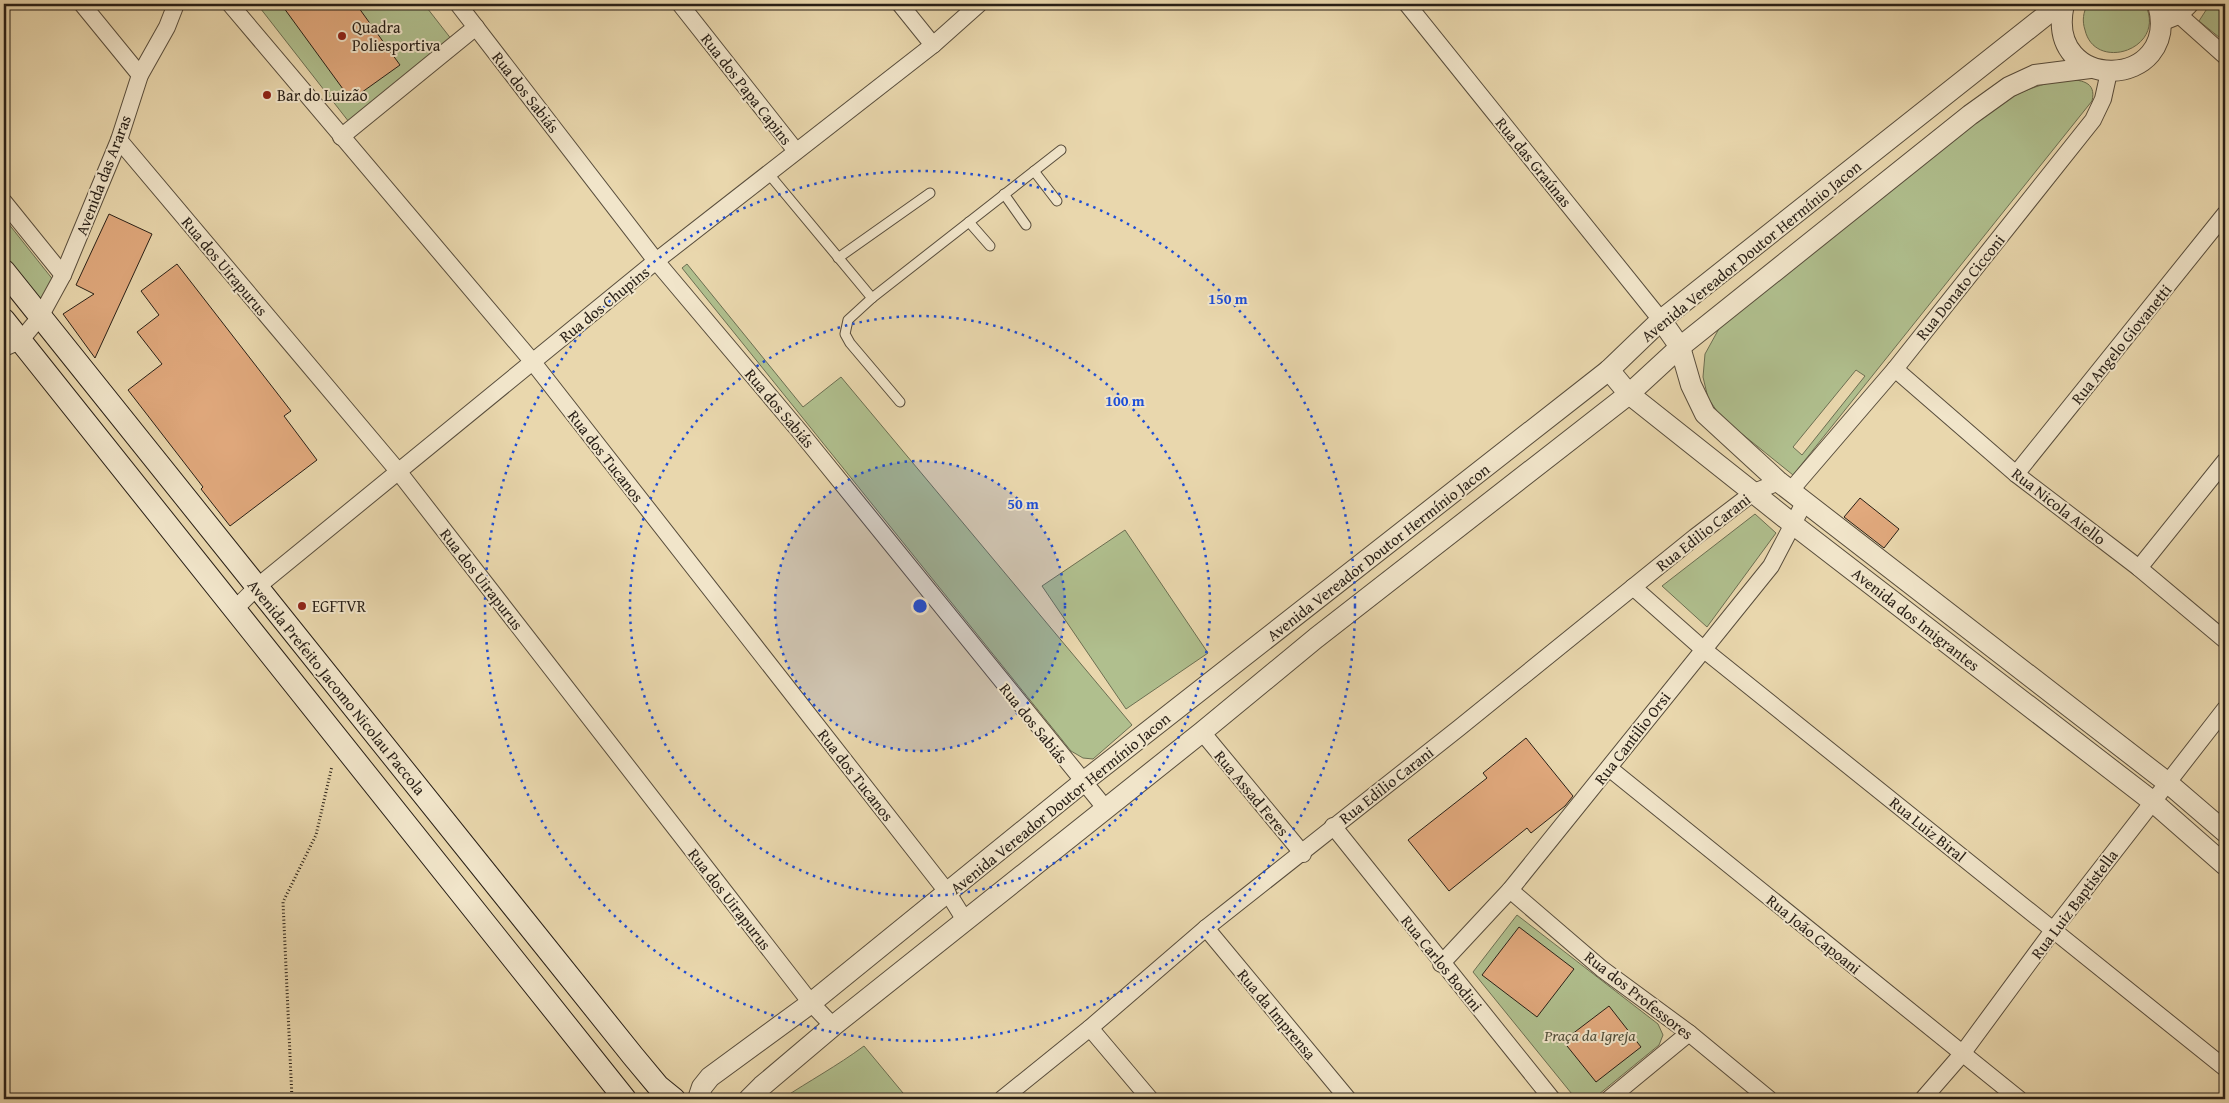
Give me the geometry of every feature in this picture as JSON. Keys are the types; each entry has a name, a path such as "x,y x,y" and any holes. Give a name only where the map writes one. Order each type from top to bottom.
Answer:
{"main road":[{"name":"Avenida Prefeito Jacomo Nicolau Paccola","path":"4,271 633,1056 658,1086 674,1099"},
{"name":"Avenida Prefeito Jacomo Nicolau Paccola","path":"4,320 12,345 234,610 625,1099"}],"street":[{"path":"82,4 140,75"},
{"name":"Avenida das Araras","path":"12,345 40,317 63,275 119,140 140,75 167,27 176,4"},
{"name":"Rua dos Tucanos","path":"230,4 532,361 948,893 966,922"},
{"name":"Rua dos Sabiás","path":"458,4 656,260 801,433 1082,783 1106,809"},
{"name":"Rua dos Papa Capins","path":"680,4 796,151"},
{"path":"900,4 933,45"},
{"name":"Rua dos Chupins","path":"234,610 257,587 656,260 933,45 979,4"},
{"name":"Rua das Graúnas","path":"1407,4 1662,320"},
{"name":"Avenida Vereador Doutor Hermínio Jacon","path":"698,1099 702,1087 710,1077 811,1003 1082,783 1609,370 1662,320 2060,4"},
{"path":"2064,4 2060,20 2063,39 2074,56 2090,68 2109,72 2130,69 2148,58 2159,40 2172,10 2225,56"},
{"path":"341,137 476,27"},
{"name":"Avenida Vereador Doutor Hermínio Jacon","path":"749,1099 833,1026 966,922 1316,638 1629,394 1680,347 1970,115 2009,87 2035,76 2090,68"},
{"name":"Rua Donato Cicconi","path":"1792,491 1895,370 2093,120 2103,99 2109,72"},
{"name":"Rua dos Uirapurus","path":"119,140 398,471 811,1003 833,1026"},
{"path":"4,202 63,275"},
{"name":"Rua Angelo Giovanetti","path":"2016,474 2225,214"},
{"name":"Avenida dos Imigrantes","path":"1662,320 1680,347 1691,385 1705,414 1792,491 2168,783 2225,832"},
{"name":"Avenida dos Imigrantes","path":"1609,370 1629,394 1794,525 2152,801 2225,865"},
{"name":"Rua Nicola Aiello","path":"1895,370 2016,474 2139,568 2225,640"},
{"path":"2139,568 2225,460"},
{"name":"Rua Edilio Carani","path":"1002,1099 1090,1028 1206,928 1459,728 1694,536 1754,492 1792,491"},
{"name":"Rua Cantilio Orsi","path":"1441,964 1510,890 1771,566 1794,525 1792,491"},
{"name":"Rua Luiz Biral","path":"1633,587 1703,649 2225,1068"},
{"name":"Rua Luiz Baptistella","path":"1923,1099 1962,1054 2054,929 2225,709"},
{"name":"Rua Assad Feres","path":"1202,732 1302,854"},
{"name":"Rua João Capoani","path":"1609,768 2019,1099"},
{"name":"Rua Carlos Bodini","path":"1333,826 1441,964 1552,1099"},
{"name":"Rua dos Professores","path":"1510,890 1602,969 1689,1033 1769,1099"},
{"name":"Rua da Imprensa","path":"1206,928 1348,1099"},
{"path":"1090,1028 1150,1099"},
{"path":"1609,1099 1689,1033"}],"lane":[{"path":"900,402 844,334 848,320 872,298 1061,150"},
{"path":"1034,171 1057,201"},
{"path":"768,173 872,298"},
{"path":"838,258 930,193"},
{"path":"1004,194 1026,225"},
{"path":"969,222 990,246"}],"path":[{"path":"292,1099 283,902 316,835 338,741"}],"green space":[{"path":"257,4 424,4 452,40 349,122"},
{"path":"2088,4 2145,4 2149,20 2147,33 2139,43 2127,50 2114,53 2102,50 2091,43 2085,30 2084,17"},
{"path":"2210,4 2225,4 2225,42 2199,21"},
{"path":"2065,79 2081,81 2090,86 2093,94 2092,101 1793,475 1721,417 1708,398 1703,377 1705,354 1721,325 1980,116 2020,93 2040,85","holes":["1856,370 1865,376 1802,455 1793,447"]},
{"path":"4,218 54,281 40,301 4,261"},
{"path":"687,264 803,407 841,377 1132,725 1093,759 1083,758 1071,751 682,268"},
{"path":"1755,514 1776,533 1707,627 1662,586"},
{"path":"1125,530 1208,653 1126,709 1042,586"},
{"name":"Praça da Igreja","path":"1517,915 1658,1024 1663,1035 1659,1045 1593,1099 1576,1099 1473,972"},
{"path":"864,1046 908,1099 782,1099 844,1060"}],"building":[{"name":"Quadra Poliesportiva","path":"281,4 356,4 400,65 351,100"},
{"path":"109,214 152,234 95,358 63,314 94,294 76,285"},
{"path":"177,264 291,411 284,416 317,460 230,526 201,489 203,487 128,390 162,364 137,332 159,315 141,291"},
{"path":"1860,498 1899,529 1884,548 1844,517"},
{"path":"1526,738 1573,796 1565,806 1531,833 1527,828 1449,891 1408,840 1487,778 1483,773"},
{"path":"1519,927 1574,969 1537,1017 1482,975"},
{"path":"1609,1006 1641,1047 1596,1082 1563,1041"}],"place":[{"name":"Quadra Poliesportiva","path":"342,36"},
{"name":"Bar do Luizão","path":"267,95"},
{"name":"EGFTVR","path":"302,606"}]}
